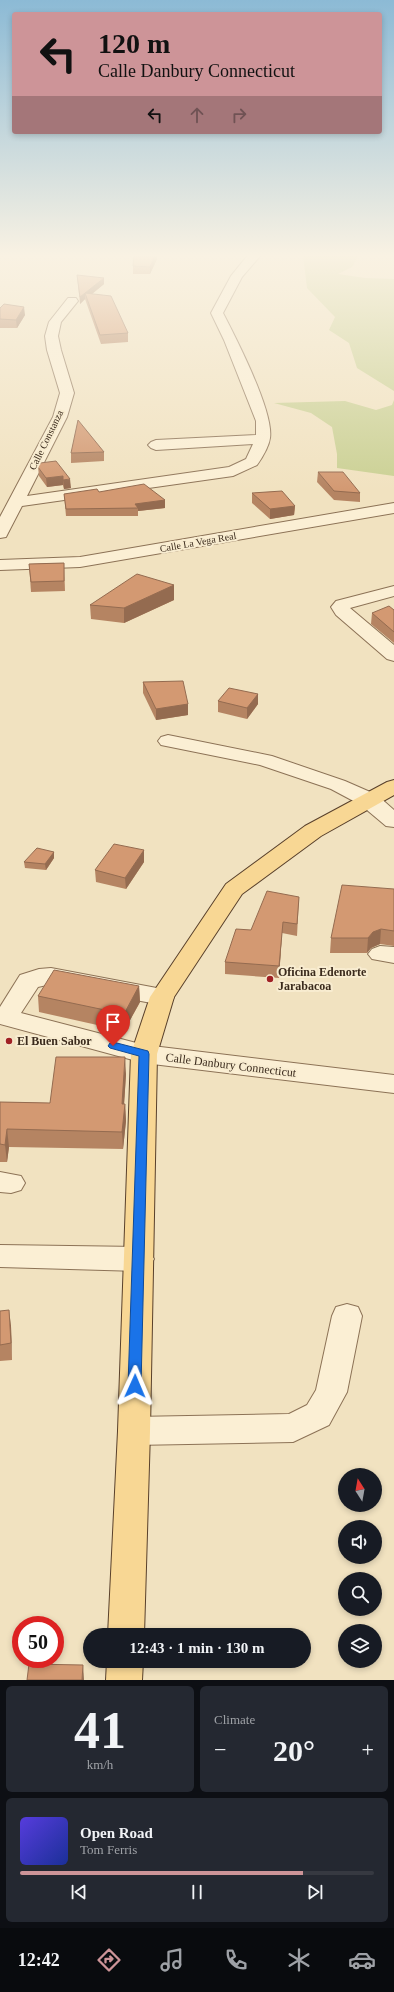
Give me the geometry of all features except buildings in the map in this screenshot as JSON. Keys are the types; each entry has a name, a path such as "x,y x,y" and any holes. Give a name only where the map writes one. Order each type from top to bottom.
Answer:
{"main road":[{"path":"126,1628 134,1431 144,1054 162,997 234,889 313,831 394,786"},
{"path":"124,1680 125,1668"}],"street":[{"name":"Calle Constanza","path":"0,533 60,417 67,393 51,333"},
{"path":"16,502 233,471 252,462 263,439 263,422 228,333"},
{"path":"156,445 263,439"},
{"name":"Calle La Vega Real","path":"0,565 80,562 394,508"},
{"path":"394,591 342,604 340,607 342,611 394,654"},
{"path":"168,741 265,760 338,785 368,800 394,821"},
{"path":"3,1017 29,981 39,977 51,976 162,997"},
{"name":"Calle Danbury Connecticut","path":"3,1017 144,1054 394,1084"},
{"path":"0,1256 139,1259"},
{"path":"134,1431 293,1428 318,1415 331,1392 347,1316"}],"green space":[{"path":"334,333 394,333 394,391 357,368 349,343"},
{"path":"394,400 394,476 337,468 337,454 332,427 311,413 274,403 345,401 376,410 392,405"}],"place":[{"name":"Oficina Edenorte Jarabacoa","path":"270,979"},
{"name":"El Buen Sabor","path":"9,1041"}],"route":[{"path":"113,1046 144,1054 135,1386"}]}
